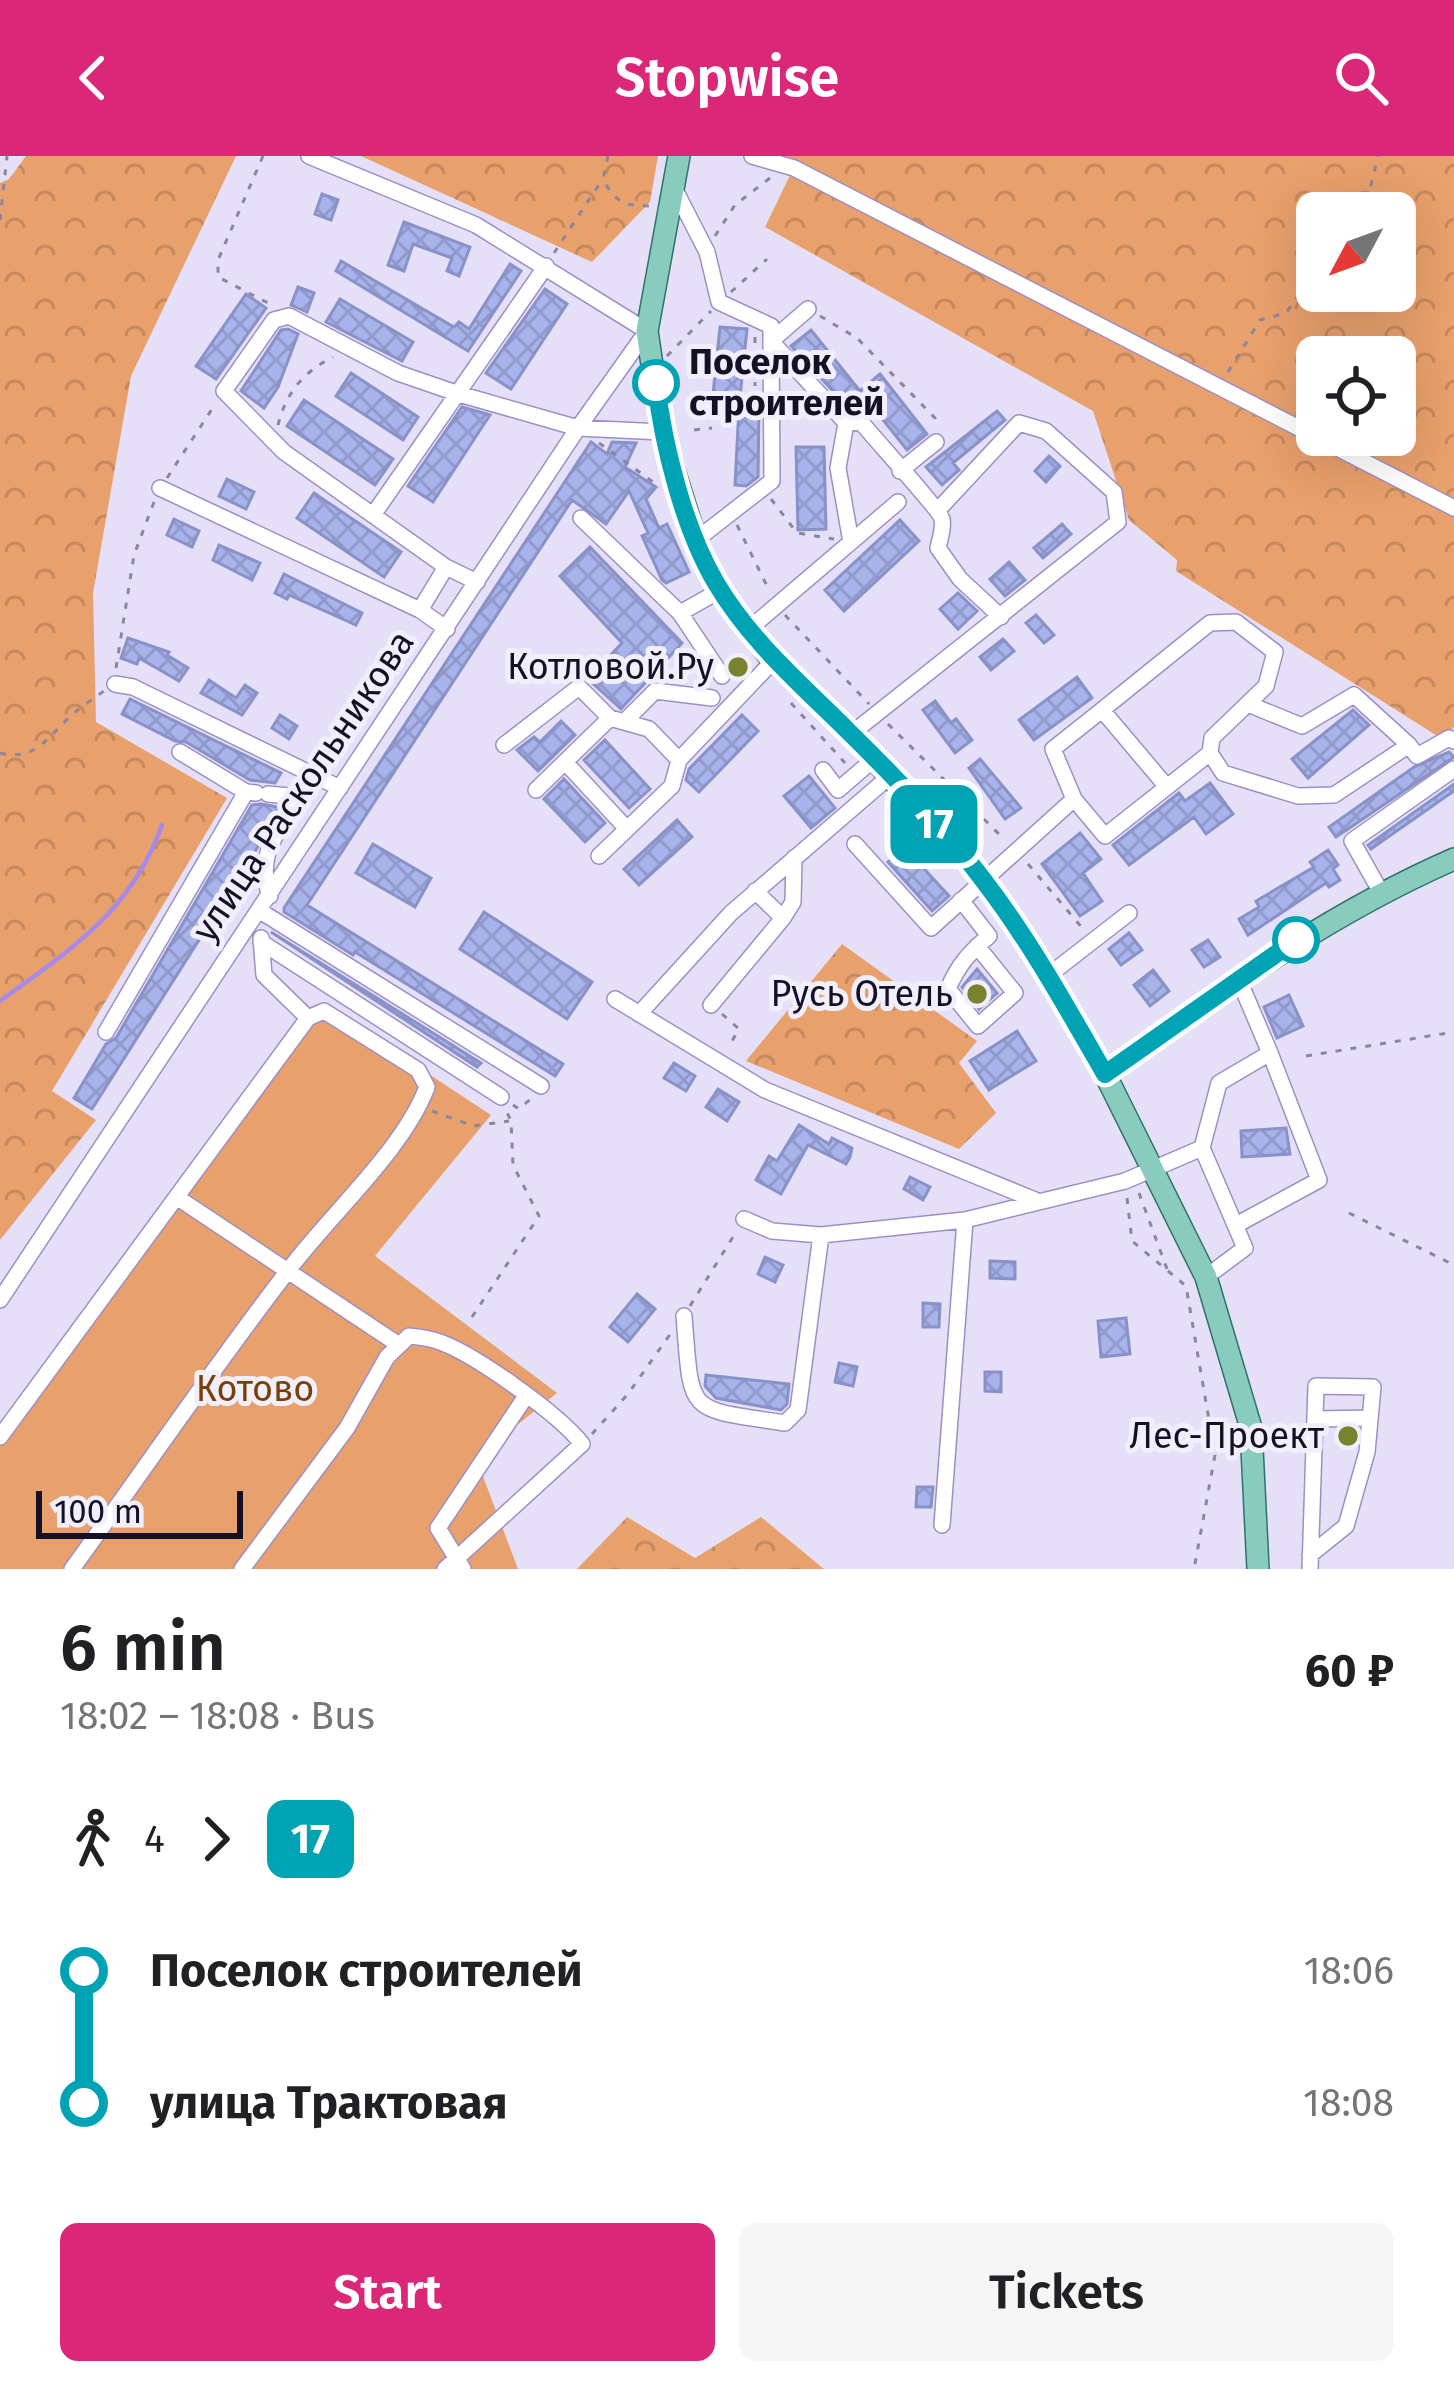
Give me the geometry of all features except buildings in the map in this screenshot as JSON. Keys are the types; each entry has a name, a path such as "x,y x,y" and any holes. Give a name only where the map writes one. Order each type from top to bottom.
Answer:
{"main road":[{"name":"улица Раскольникова","path":"679,156 647,331 662,427 696,540 721,590 774,660 851,734 983,880 1048,975 1105,1074 1139,1174 1206,1277 1251,1428 1258,1569"},
{"path":"1105,1074 1296,940 1454,859"}],"street":[{"path":"309,156 476,225 647,331"},
{"path":"752,156 784,165 1454,508"},
{"path":"672,190 707,252 719,302 771,326 772,481 696,540"},
{"path":"373,515 545,266"},
{"path":"771,341 808,310"},
{"path":"477,582 446,567 284,452 224,391 274,320 289,316 398,374 578,428 662,427"},
{"name":"улица Раскольникова","path":"0,1300 647,331"},
{"path":"771,341 846,423"},
{"path":"846,423 861,422 938,510 942,520 938,548 960,579 1001,617"},
{"path":"846,423 838,468 851,542"},
{"path":"851,734 1118,522 1114,492 1046,431 1019,423 938,510"},
{"path":"900,471 936,442"},
{"path":"160,488 420,610 446,629"},
{"path":"749,629 898,502"},
{"path":"581,518 680,613 722,676"},
{"path":"420,610 446,567"},
{"path":"680,613 721,590"},
{"path":"1210,753 1105,836 1074,799 1053,749 1210,623 1223,622 1236,622 1275,652 1266,686 1212,738 1210,753 1223,773 1298,796 1334,795 1408,745"},
{"path":"599,856 672,786 679,760 774,660"},
{"path":"115,684 133,687 340,788"},
{"path":"504,746 579,687 617,720 649,729 679,760"},
{"path":"536,790 656,691 712,698"},
{"path":"1248,704 1302,726 1354,695 1417,756 1449,738 1454,741"},
{"path":"1102,710 1167,787"},
{"path":"179,752 256,793 298,796"},
{"path":"565,762 627,829"},
{"path":"824,770 838,790 882,767"},
{"path":"639,1014 882,767"},
{"path":"1382,894 1352,841 1454,769"},
{"path":"270,896 261,871 270,844 298,796 317,777"},
{"path":"106,1032 256,793"},
{"path":"855,844 931,928 1074,799"},
{"path":"711,1005 793,902 794,858"},
{"path":"755,891 783,918"},
{"path":"962,899 989,936 977,946 960,961 948,989 978,1026 1015,993 977,946"},
{"path":"260,911 264,975 308,1018"},
{"path":"260,911 541,1086"},
{"path":"1048,975 1129,913"},
{"path":"261,942 501,1097"},
{"path":"1235,1226 1319,1180 1239,980"},
{"path":"615,999 765,1090 1035,1200"},
{"path":"0,1437 308,1018 324,1011 418,1070 427,1087 419,1107 287,1272 72,1569"},
{"path":"1206,1277 1245,1248 1202,1148 1219,1083 1270,1053"},
{"path":"743,1219 772,1231 820,1235 965,1220 1139,1174 1202,1148"},
{"path":"178,1198 399,1346"},
{"path":"942,1525 965,1220"},
{"path":"684,1316 690,1391 709,1412 785,1423 798,1410 820,1235"},
{"path":"242,1569 346,1428 387,1357 409,1336 439,1341 526,1396 569,1427 582,1444 454,1565 438,1528 526,1396"},
{"path":"1316,1386 1373,1387 1367,1452 1346,1526 1310,1562 1316,1386"},
{"path":"1315,1419 1370,1418"}],"path":[{"path":"0,220 7,156"},
{"path":"263,156 218,260 218,277 268,303 274,320"},
{"path":"545,266 602,179 608,156"},
{"path":"1369,192 1378,156"},
{"path":"707,252 735,205 784,165"},
{"path":"602,179 613,198 626,206 650,206 655,194 672,190"},
{"path":"1219,387 1260,320 1286,313 1296,299"},
{"path":"808,310 857,338 907,388 934,418 936,442"},
{"path":"274,440 285,400 311,368 351,349"},
{"path":"0,753 17,757 36,751 76,710 115,684 134,555 160,488 224,391"},
{"path":"690,413 710,410"},
{"path":"694,430 712,428"},
{"path":"760,490 778,504 797,533 851,542"},
{"path":"731,513 777,606 877,714 1016,850 1093,941"},
{"path":"711,1005 739,1029 720,1063"},
{"path":"1306,1056 1454,1032"},
{"path":"501,1097 518,1109 541,1086"},
{"path":"472,1317 539,1216 513,1166 511,1121 501,1097"},
{"path":"419,1107 474,1126 511,1121"},
{"path":"1139,1174 1139,1196 1167,1270"},
{"path":"1139,1174 1132,1240 1186,1286 1215,1455 1194,1569"},
{"path":"1349,1213 1454,1265"},
{"path":"582,1444 628,1394 684,1316 743,1219"}],"green space":[{"path":"26,156 236,156 131,376 93,593 96,722 227,798 52,1091 96,1120 0,1240 0,183 9,179"},
{"path":"361,156 658,156 650,202 592,262"},
{"path":"771,156 1454,156 1454,727 1442,739 1176,571 1177,560 1129,520 1093,411 765,227 795,165"},
{"path":"842,944 977,1041 959,1063 996,1113 959,1149 746,1061"},
{"name":"Котово","path":"322,1004 491,1115 375,1256 557,1393 476,1458 518,1569 0,1569 0,1432"},
{"path":"627,1517 695,1558 761,1517 824,1569 577,1569"}],"waterway":[{"path":"0,1001 74,945 116,905 134,882 162,825"}],"bus line":[{"name":"17","path":"656,383 662,432 696,540 715,582 768,655 851,734 983,880 1048,975 1105,1074 1296,940"}],"place":[{"name":"Поселок строителей","path":"656,383"},
{"name":"Котловой.Ру","path":"738,667"},
{"name":"Русь Отель","path":"977,994"},
{"name":"Лес-Проект","path":"1348,1436"}]}
